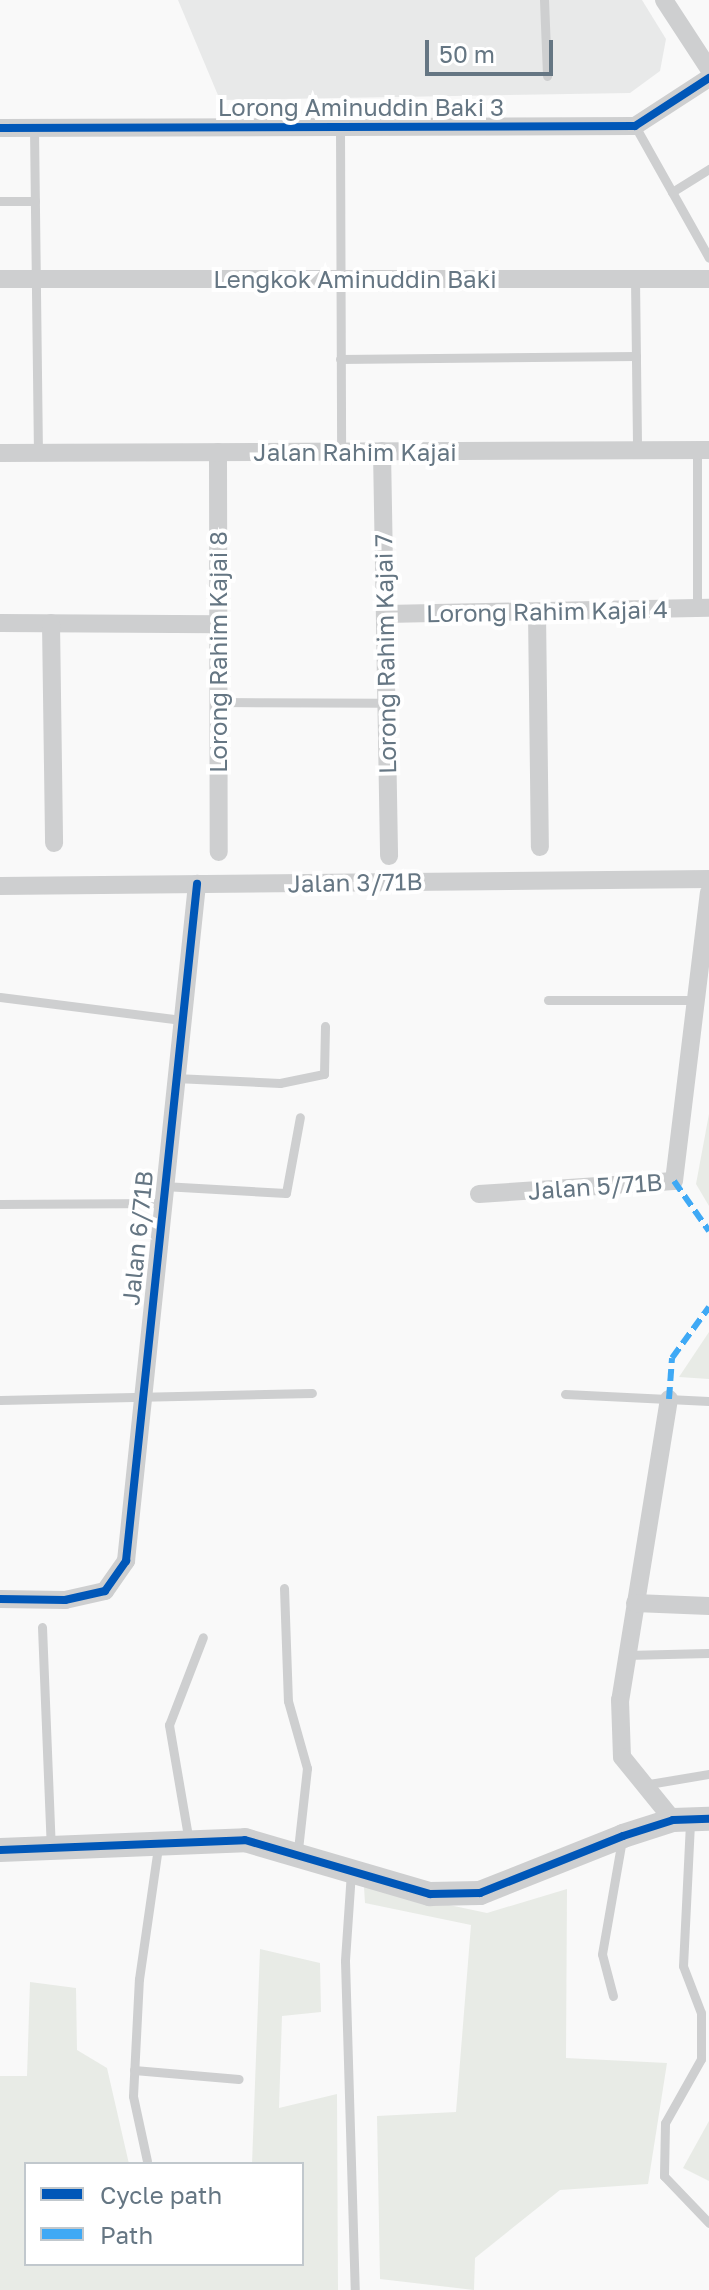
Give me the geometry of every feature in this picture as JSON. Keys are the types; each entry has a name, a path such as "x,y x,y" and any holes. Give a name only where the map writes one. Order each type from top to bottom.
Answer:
{"street":[{"path":"666,1 709,69"},
{"path":"635,126 709,78"},
{"name":"Lorong Aminuddin Baki 3","path":"0,128 635,126"},
{"name":"Lengkok Aminuddin Baki","path":"0,279 709,279"},
{"name":"Jalan Rahim Kajai","path":"0,453 703,450"},
{"name":"Lorong Rahim Kajai 7","path":"382,451 389,856"},
{"name":"Lorong Rahim Kajai 8","path":"218,452 219,852"},
{"name":"Lorong Rahim Kajai 4","path":"385,614 703,608"},
{"path":"537,612 540,847"},
{"path":"0,623 218,624"},
{"path":"51,623 54,843"},
{"name":"Jalan 3/71B","path":"0,886 709,879"},
{"name":"Jalan 6/71B","path":"0,1599 65,1600 105,1591 126,1561 140,1394 197,884"},
{"name":"Jalan 5/71B","path":"479,1194 674,1181 709,893"},
{"path":"669,1399 626,1655 622,1757 643,1785 691,1819"},
{"path":"635,1603 709,1606"},
{"path":"0,1850 245,1840 298,1850 430,1894 480,1893 623,1836 691,1819"}],"lane":[{"path":"544,0 547,76"},
{"path":"635,126 709,258"},
{"path":"340,127 341,451"},
{"path":"34,128 38,453"},
{"path":"672,192 709,169"},
{"path":"0,201 35,201"},
{"path":"635,279 637,451"},
{"path":"340,359 636,356"},
{"path":"703,450 703,608"},
{"path":"219,702 386,703"},
{"path":"0,997 182,1020"},
{"path":"548,1000 696,1000"},
{"path":"175,1078 280,1083 324,1074 325,1026"},
{"path":"0,1204 162,1195 286,1193 300,1117"},
{"path":"0,1400 140,1394 312,1393"},
{"path":"565,1394 709,1401"},
{"path":"284,1588 288,1701 307,1768 298,1850"},
{"path":"42,1627 51,1848"},
{"path":"189,1842 169,1725 203,1637"},
{"path":"626,1655 709,1653"},
{"path":"643,1785 709,1774"},
{"path":"691,1819 683,1966 705,2015 701,2059 665,2123 664,2176 709,2223"},
{"path":"613,1996 602,1954 623,1836"},
{"path":"147,2161 134,2070 158,1843"},
{"path":"352,1868 345,1961 355,2290"},
{"path":"134,2070 239,2079"}],"shaded area":[{"path":"178,0 642,0 666,39 660,71 630,93 220,100"},
{"path":"709,1114 709,1206 696,1184"},
{"path":"709,1332 709,1379 679,1377"},
{"path":"364,1887 487,1913 567,1889 566,2058 667,2063 648,2184 560,2190 475,2258 474,2290 380,2279 377,2116 456,2112 471,1925 365,1903"},
{"path":"260,1949 320,1963 321,2012 282,2016 279,2108 337,2094 338,2290 0,2290 0,2076 27,2076 30,1982 76,1988 77,2050 107,2068 129,2162 24,2162 24,2266 304,2266 304,2162 252,2162"},
{"path":"709,2121 709,2181 683,2168"}],"marked path":[{"path":"674,1181 709,1231"},
{"path":"669,1399 672,1358 709,1307"}],"cycle path":[{"path":"0,128 635,126 709,78"},
{"path":"0,1599 65,1600 105,1591 126,1561 197,884"},
{"path":"0,1850 245,1840 430,1894 480,1893 623,1836 673,1820 709,1819"}]}
